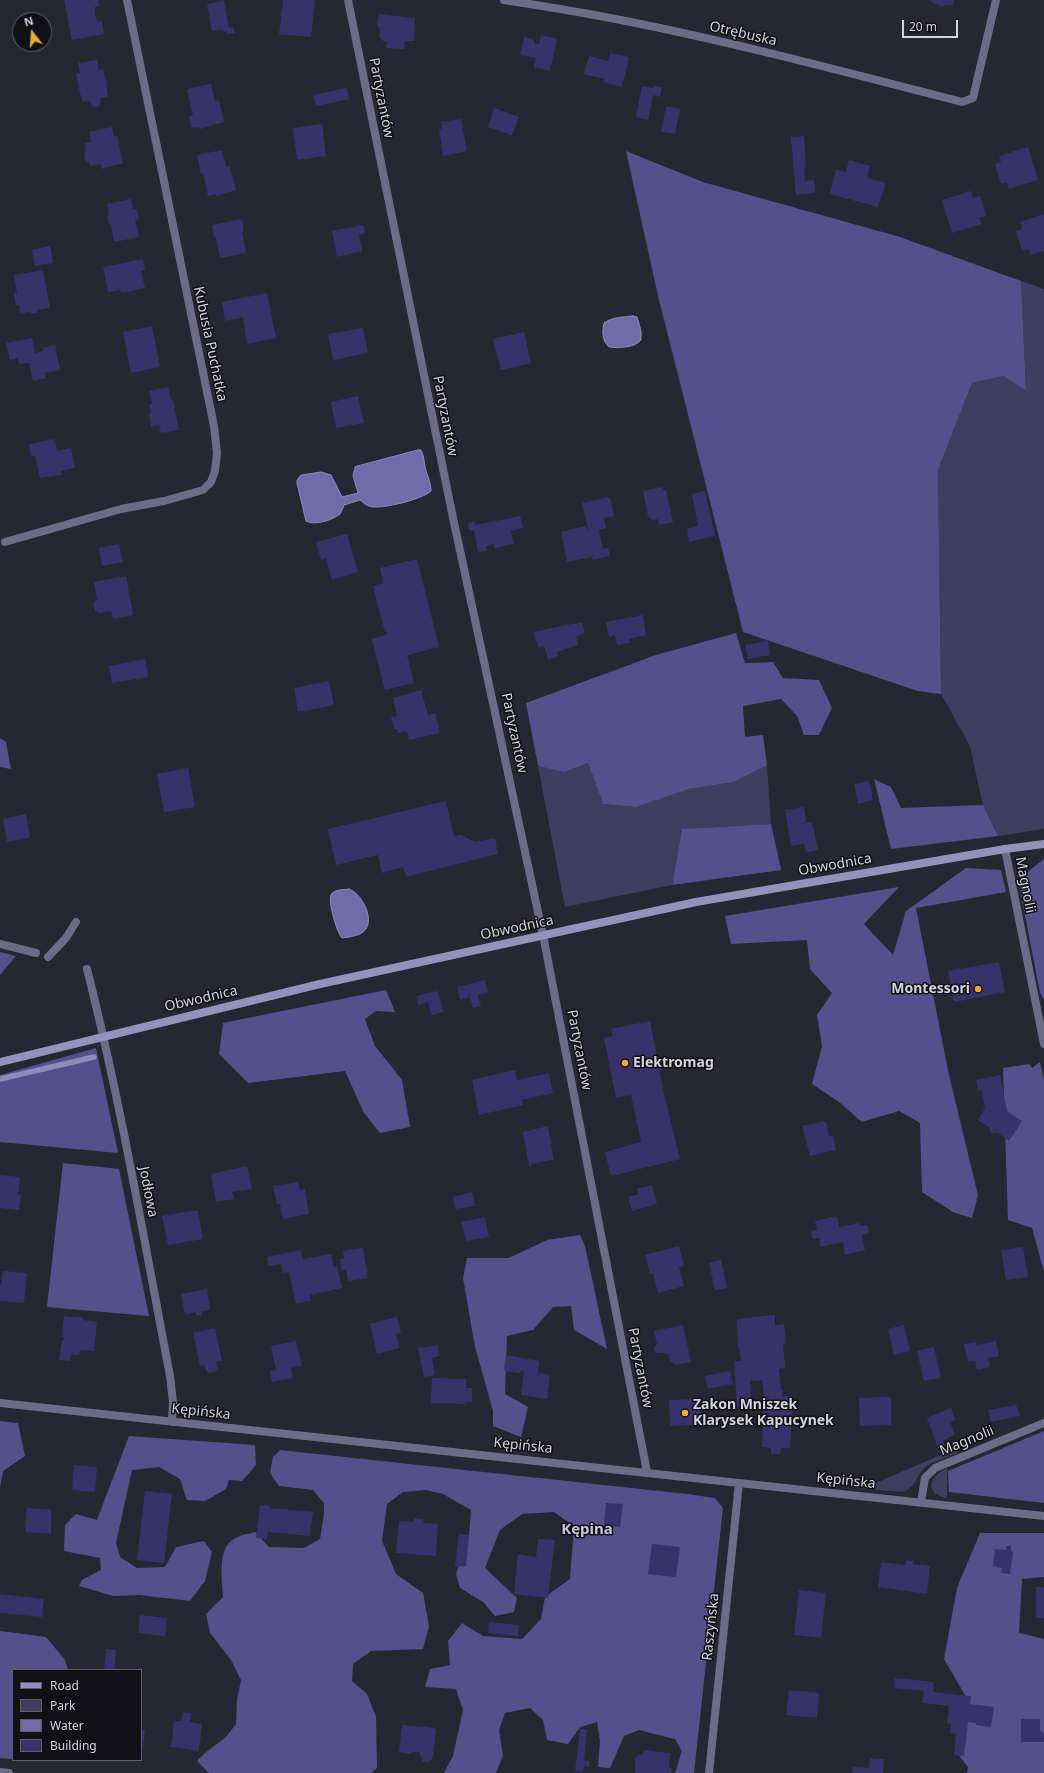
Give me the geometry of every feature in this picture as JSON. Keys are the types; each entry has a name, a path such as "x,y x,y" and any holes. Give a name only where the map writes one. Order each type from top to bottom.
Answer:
{"main road":[{"name":"Obwodnica","path":"0,1062 320,984 696,902 1005,849 1044,844"}],"street":[{"name":"Kubusia Puchatka","path":"5,542 121,509 164,501 203,490 211,482 215,471 217,453 214,426 127,0"},
{"name":"Partyzantów","path":"348,0 453,518 543,935 647,1472"},
{"name":"Otrębuska","path":"504,0 600,16 663,29 794,59 962,102 973,98 996,0"},
{"name":"Magnolii","path":"1005,849 1044,1044"},
{"path":"48,957 66,938 76,922"},
{"path":"0,944 36,953"},
{"name":"Jodłowa","path":"87,969 104,1036 170,1376 173,1402 172,1422"},
{"name":"Kępińska","path":"0,1403 1044,1516"},
{"name":"Magnolii","path":"920,1502 925,1478 935,1468 1044,1423"},
{"name":"Raszyńska","path":"709,1773 739,1483"},
{"path":"0,1772 8,1773"}],"green space":[{"path":"1021,281 1044,289 1044,829 998,836 983,805 970,746 941,694 938,470 972,383 1004,376 1026,391"},
{"path":"588,763 603,804 636,807 689,789 734,782 767,765 771,824 682,829 672,885 565,907 538,766 564,772"},
{"path":"957,1448 957,1453 931,1463 924,1468 914,1484 903,1492 855,1488 858,1483 871,1485"},
{"path":"947,1468 947,1498 939,1496 934,1492 931,1484 936,1476"}],"shaded area":[{"path":"626,151 703,182 900,237 1021,281 1026,391 1004,376 972,383 938,470 941,694 918,691 743,632 658,296"},
{"path":"736,633 745,663 773,662 783,678 819,680 832,708 819,735 804,735 797,716 781,699 743,706 745,737 763,735 767,765 734,782 689,789 636,807 603,804 588,763 564,772 538,766 526,703 656,655"},
{"path":"0,738 6,742 11,769 0,767"},
{"path":"874,779 891,787 901,808 983,805 998,836 891,849"},
{"path":"771,824 781,870 672,885 682,829"},
{"path":"1044,859 1044,1000 1040,993 1019,884 1031,869"},
{"path":"966,868 1001,870 1006,892 916,908 949,1075 978,1195 972,1218 953,1212 922,1192 920,1123 899,1111 862,1122 839,1102 812,1084 822,1046 817,1015 832,993 810,969 807,940 731,944 725,916 899,887 864,924 893,955 906,911"},
{"path":"0,952 16,956 0,975"},
{"path":"386,990 395,1012 376,1011 365,1019 375,1046 402,1080 410,1127 380,1133 364,1113 345,1071 248,1083 219,1054 223,1023"},
{"path":"96,1048 118,1153 0,1142 0,1075"},
{"path":"1040,1062 1044,1080 1044,1272 1032,1228 1008,1220 1003,1068 1029,1064 1032,1068"},
{"path":"63,1163 119,1169 149,1316 47,1307"},
{"path":"580,1235 585,1246 607,1349 574,1330 571,1306 553,1307 533,1330 507,1336 505,1394 528,1407 521,1437 493,1426 493,1411 475,1347 463,1278 467,1258 509,1258 547,1240"},
{"path":"0,1421 18,1423 25,1456 3,1471 0,1488"},
{"path":"1044,1431 1044,1503 949,1492 948,1471"},
{"path":"129,1436 255,1445 256,1465 242,1481 229,1480 226,1489 205,1501 187,1500 180,1479 159,1467 132,1470 116,1543 120,1557 137,1568 165,1567 176,1547 204,1541 212,1552 205,1581 190,1601 140,1595 113,1596 79,1586 82,1580 101,1570 100,1558 64,1551 65,1525 76,1514 97,1520"},
{"path":"280,1450 715,1498 723,1508 694,1773 675,1773 682,1751 675,1739 639,1730 624,1736 610,1768 598,1767 600,1741 597,1722 580,1727 568,1744 547,1740 543,1720 530,1708 505,1713 499,1730 503,1756 496,1773 444,1773 453,1756 463,1710 456,1689 425,1687 430,1669 450,1665 448,1641 462,1623 483,1636 522,1639 541,1619 545,1597 570,1579 574,1526 554,1512 522,1514 500,1530 485,1568 517,1598 514,1612 495,1616 483,1602 460,1588 456,1574 469,1535 471,1510 443,1494 426,1490 403,1492 387,1504 382,1541 396,1574 423,1593 429,1626 423,1649 371,1651 353,1664 352,1681 367,1694 376,1717 377,1768 371,1773 209,1773 197,1761 226,1737 236,1724 237,1700 241,1680 231,1660 210,1633 206,1614 223,1597 222,1565 225,1550 229,1543 234,1539 255,1532 269,1547 304,1548 320,1539 324,1514 324,1503 313,1490 279,1486 270,1473 273,1457"},
{"path":"980,1533 1044,1533 1044,1577 1022,1579 1019,1633 1044,1639 1044,1773 967,1773 968,1767 958,1754 965,1695 944,1659 957,1588"},
{"path":"0,1631 46,1637 65,1660 68,1669 12,1669 12,1759 0,1758"}],"water":[{"path":"637,317 641,331 641,340 630,346 609,347 603,336 604,323 614,318"},
{"path":"421,450 422,452 430,485 431,491 427,494 404,502 380,507 367,505 360,500 344,505 340,514 328,520 318,523 306,521 297,483 297,480 301,475 321,472 331,475 342,497 358,493 353,476 355,467"},
{"path":"349,889 354,891 362,900 367,912 368,924 366,929 361,933 355,936 342,938 334,917 330,899 332,893 339,890"}],"building":[{"path":"64,0 98,0 100,6 95,7 95,14 97,22 102,21 104,34 72,40"},
{"path":"283,0 315,0 311,37 279,34"},
{"path":"928,0 954,0 953,6 945,5 942,7"},
{"path":"224,1 229,28 233,27 235,33 227,34 227,31 224,32 223,29 212,31 207,4"},
{"path":"379,14 415,18 414,41 405,41 404,49 386,48 387,41 383,41 379,36 380,27 377,27"},
{"path":"541,35 557,39 550,71 534,67 536,58 520,55 524,37 534,40 534,43 539,44"},
{"path":"610,53 629,57 622,87 603,82 604,79 584,74 589,56 608,61"},
{"path":"97,60 99,70 103,69 106,79 108,97 100,98 101,102 99,106 94,107 90,104 90,101 82,102 76,74 80,73 78,63"},
{"path":"211,84 215,101 219,100 224,122 200,129 199,127 191,128 189,116 193,115 187,89"},
{"path":"642,86 653,88 654,86 662,87 660,97 653,95 648,120 636,117"},
{"path":"347,88 349,99 316,106 313,95"},
{"path":"666,106 680,109 675,134 661,132"},
{"path":"494,108 519,117 512,135 488,127"},
{"path":"461,119 467,151 443,156 439,129 442,129 441,122"},
{"path":"322,124 326,156 297,160 293,128"},
{"path":"112,127 114,137 117,136 123,163 102,169 101,164 90,166 85,160 84,153 86,149 85,143 91,142 89,132"},
{"path":"804,136 806,167 804,167 805,181 814,180 815,193 796,195 791,137"},
{"path":"1028,147 1038,180 1009,189 1007,182 1001,184 995,164 1001,162 999,156"},
{"path":"222,150 226,167 230,166 236,190 216,196 216,194 208,196 197,155"},
{"path":"849,160 870,166 867,178 886,183 878,207 830,194 836,169 846,172"},
{"path":"971,191 973,198 980,196 986,216 979,218 982,224 952,233 942,200"},
{"path":"131,199 133,209 137,209 139,219 135,220 139,237 114,242 111,224 109,224 107,216 109,215 107,204"},
{"path":"1044,214 1044,251 1030,255 1028,249 1022,250 1016,231 1022,229 1020,222"},
{"path":"242,219 244,231 242,232 246,253 220,258 212,225"},
{"path":"363,225 365,233 359,235 362,251 337,257 332,231"},
{"path":"50,246 53,263 35,266 32,250"},
{"path":"143,259 145,270 141,271 145,288 121,293 120,290 108,292 103,267"},
{"path":"43,270 50,308 38,310 37,313 20,313 19,305 16,305 14,293 17,293 14,275"},
{"path":"267,293 276,338 247,344 243,317 225,321 222,302"},
{"path":"152,326 160,367 131,373 123,332"},
{"path":"363,328 368,353 333,360 328,334"},
{"path":"524,332 531,363 501,370 493,339"},
{"path":"32,338 35,353 43,351 43,348 55,345 60,370 45,373 46,378 33,381 29,363 19,364 18,358 10,360 6,343"},
{"path":"168,387 171,400 173,400 179,430 161,433 159,425 151,427 149,413 151,413 149,405 152,404 149,391"},
{"path":"358,396 364,423 336,428 331,402"},
{"path":"55,439 57,451 71,448 75,468 61,471 62,475 40,478 35,456 31,457 29,444"},
{"path":"663,487 663,490 666,490 673,522 659,525 658,519 652,520 648,516 643,491"},
{"path":"705,491 715,536 689,542 687,529 698,526 692,494"},
{"path":"610,497 614,516 604,518 606,528 599,530 603,549 608,548 610,556 593,560 592,557 567,562 561,532 586,526 589,532 582,503"},
{"path":"520,516 523,528 511,531 514,544 494,548 494,544 486,546 487,551 478,552 474,530 469,530 468,523 475,522 475,525"},
{"path":"347,534 358,572 332,580 326,558 321,560 316,542"},
{"path":"119,544 123,562 102,566 99,548"},
{"path":"417,559 439,647 407,655 414,683 385,690 372,639 388,634 385,632 373,586 383,583 380,568"},
{"path":"126,576 133,615 113,619 111,611 100,613 95,611 93,603 97,599 94,582"},
{"path":"643,615 646,635 629,639 630,643 617,645 615,635 609,637 606,622"},
{"path":"582,622 585,633 576,636 578,645 557,652 558,657 548,659 544,646 538,647 533,632"},
{"path":"768,641 770,655 748,659 745,645"},
{"path":"145,659 148,677 112,683 109,666"},
{"path":"329,681 334,705 298,712 294,688"},
{"path":"421,690 428,715 435,713 440,733 409,740 407,731 398,733 397,729 394,729 391,717 397,716 393,698"},
{"path":"188,768 195,807 164,812 157,774"},
{"path":"869,781 873,800 858,804 854,784"},
{"path":"446,801 454,836 461,835 475,842 495,838 498,854 406,877 403,867 382,873 378,855 336,865 328,829"},
{"path":"804,807 806,822 801,824 812,822 818,850 806,852 804,844 791,846 785,810"},
{"path":"26,814 30,838 7,842 3,819"},
{"path":"999,962 1005,992 954,1002 948,971"},
{"path":"485,980 488,993 478,995 481,1006 473,1008 470,997 460,1000 457,987"},
{"path":"438,991 444,1012 431,1015 428,1002 418,1005 416,996"},
{"path":"650,1021 663,1089 680,1159 611,1176 605,1152 641,1142 631,1095 616,1098 604,1038 613,1036 611,1029"},
{"path":"515,1070 517,1080 549,1073 553,1093 522,1100 523,1105 479,1115 472,1080"},
{"path":"1000,1075 1007,1111 1022,1121 1009,1141 998,1133 991,1134 989,1127 978,1120 985,1108 982,1090 978,1091 976,1080"},
{"path":"826,1121 829,1136 833,1135 836,1150 810,1156 802,1126"},
{"path":"548,1126 554,1161 551,1160 531,1164 531,1166 529,1166 523,1132"},
{"path":"247,1166 252,1189 232,1192 234,1199 216,1202 211,1174"},
{"path":"0,1175 20,1177 18,1195 21,1195 19,1210 0,1208"},
{"path":"298,1182 300,1190 305,1189 309,1214 283,1219 280,1204 277,1204 273,1186"},
{"path":"652,1185 657,1204 632,1211 628,1197 639,1194 637,1189"},
{"path":"472,1192 475,1206 455,1209 453,1197"},
{"path":"198,1210 203,1239 168,1245 162,1216"},
{"path":"837,1216 839,1227 859,1223 860,1226 867,1225 869,1233 862,1235 865,1250 845,1255 843,1242 821,1247 819,1238 813,1239 811,1231 817,1230 815,1221"},
{"path":"485,1217 489,1237 466,1241 461,1222"},
{"path":"679,1246 684,1266 679,1267 684,1286 658,1293 653,1273 650,1274 645,1255"},
{"path":"1023,1247 1028,1277 1006,1280 1001,1250"},
{"path":"363,1248 368,1278 348,1281 346,1270 342,1270 340,1259 344,1259 343,1251"},
{"path":"301,1250 303,1259 331,1254 334,1267 337,1266 342,1288 310,1295 311,1301 296,1303 289,1272 283,1273 281,1264 268,1266 267,1257"},
{"path":"721,1260 727,1288 715,1290 709,1263"},
{"path":"3,1271 27,1273 24,1303 0,1301 0,1284"},
{"path":"207,1289 210,1310 201,1311 202,1315 196,1316 196,1312 185,1315 181,1294"},
{"path":"775,1315 775,1325 784,1324 786,1344 783,1344 785,1368 779,1369 781,1390 783,1390 782,1396 793,1396 790,1448 781,1448 780,1454 771,1454 771,1448 762,1447 764,1395 762,1380 750,1381 752,1405 737,1407 734,1361 741,1361 738,1348 737,1319"},
{"path":"64,1316 83,1318 83,1320 97,1322 94,1351 80,1350 79,1355 71,1354 70,1361 59,1360 64,1337 62,1337"},
{"path":"397,1317 401,1333 396,1334 400,1348 377,1354 370,1324"},
{"path":"683,1325 691,1362 675,1365 670,1361 668,1355 664,1353 655,1353 654,1348 657,1344 654,1331"},
{"path":"904,1325 910,1351 894,1355 888,1329"},
{"path":"215,1328 222,1361 216,1362 218,1368 215,1372 209,1373 206,1370 205,1365 200,1366 193,1333"},
{"path":"296,1341 302,1366 291,1368 293,1378 272,1382 270,1371 276,1370 271,1346"},
{"path":"996,1341 999,1356 988,1358 990,1367 977,1370 975,1361 968,1362 964,1344 976,1342 977,1345"},
{"path":"438,1345 440,1356 432,1358 435,1375 424,1377 418,1348"},
{"path":"934,1347 941,1378 924,1381 917,1351"},
{"path":"506,1355 539,1361 538,1373 550,1375 547,1399 521,1395 524,1371 521,1371 520,1373 504,1371"},
{"path":"730,1371 733,1384 708,1389 705,1376"},
{"path":"432,1378 466,1379 466,1388 472,1388 472,1402 465,1402 465,1404 431,1403"},
{"path":"891,1397 891,1425 860,1426 859,1398"},
{"name":"Zakon Mniszek Klarysek Kapucynek","path":"700,1399 700,1425 670,1426 669,1400"},
{"path":"1016,1405 1020,1416 991,1422 988,1410"},
{"path":"951,1408 955,1420 950,1422 955,1435 943,1440 945,1446 938,1448 927,1418"},
{"path":"74,1465 97,1467 95,1492 72,1490"},
{"path":"145,1491 172,1494 164,1563 137,1560"},
{"path":"606,1503 623,1504 620,1527 604,1526"},
{"path":"260,1505 271,1506 270,1508 313,1512 310,1536 268,1532 267,1539 256,1538"},
{"path":"27,1508 51,1510 51,1534 25,1532"},
{"path":"414,1518 424,1519 423,1523 438,1524 436,1556 396,1553 399,1521 414,1522"},
{"path":"459,1534 469,1535 466,1566 455,1566"},
{"path":"538,1539 555,1540 548,1598 514,1594 518,1554 536,1557"},
{"path":"652,1544 680,1547 676,1577 648,1574"},
{"path":"1006,1546 1011,1546 1011,1551 1013,1551 1010,1574 1001,1573 1002,1568 993,1566 995,1549 1006,1550"},
{"path":"906,1560 913,1561 913,1564 930,1566 927,1594 878,1587 881,1562 905,1565"},
{"path":"1036,1587 1044,1587 1044,1618 1036,1618"},
{"path":"799,1590 826,1593 821,1638 794,1635"},
{"path":"0,1594 44,1599 42,1617 0,1613"},
{"path":"140,1615 167,1618 165,1636 138,1633"},
{"path":"489,1622 519,1625 518,1636 488,1633"},
{"path":"106,1649 116,1650 114,1669 104,1669"},
{"path":"895,1678 934,1682 933,1692 971,1696 970,1704 994,1707 991,1727 976,1725 976,1723 968,1722 964,1756 954,1755 956,1734 950,1733 951,1724 947,1723 949,1706 922,1703 924,1691 894,1688"},
{"path":"789,1690 819,1693 817,1718 786,1715"},
{"path":"183,1712 191,1713 190,1722 202,1724 199,1751 171,1747 174,1721 181,1721"},
{"path":"1021,1719 1040,1719 1040,1730 1044,1734 1044,1742 1021,1742"},
{"path":"402,1725 436,1729 433,1756 430,1762 423,1762 419,1752 412,1752 410,1754 399,1752"},
{"path":"580,1729 587,1729 584,1761 589,1761 589,1767 584,1766 583,1772 575,1771"},
{"path":"142,1730 145,1730 142,1752"},
{"path":"644,1750 670,1753 669,1767 672,1768 671,1773 635,1773 635,1758 638,1755 643,1755"},
{"path":"870,1758 884,1759 883,1773 852,1773 853,1767 869,1768"}],"waterway":[{"path":"0,1079 94,1057"}],"place":[{"name":"Montessori","path":"978,989"},
{"name":"Elektromag","path":"625,1063"},
{"name":"Zakon Mniszek Klarysek Kapucynek","path":"685,1413"}],"district":[{"name":"Kępina","path":"587,1530"}]}
